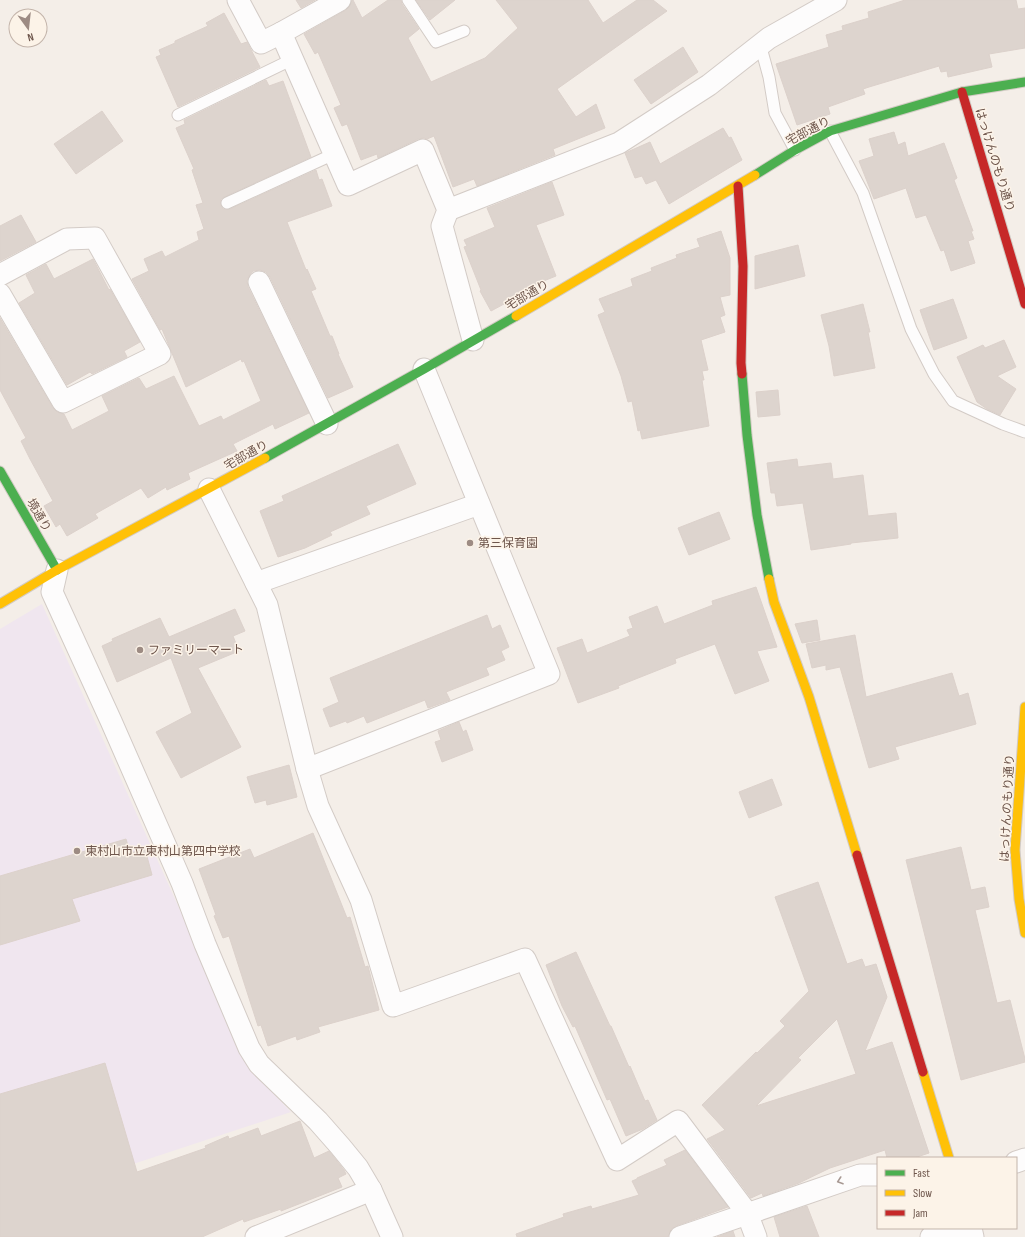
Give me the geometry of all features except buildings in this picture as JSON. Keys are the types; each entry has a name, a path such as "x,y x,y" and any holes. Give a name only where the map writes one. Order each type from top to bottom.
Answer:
{"street":[{"path":"238,0 261,43 340,0"},
{"path":"448,210 618,143 709,85 769,38 836,0"},
{"path":"281,33 348,185 424,150 448,210 442,226 473,340"},
{"name":"宅部通り","path":"0,604 57,570 209,489 424,369 738,186 795,150 830,131 962,92 1025,82"},
{"name":"はっけんのもり通り","path":"962,92 1025,304"},
{"path":"738,186 743,266 741,362 746,420 757,515 774,602 809,697 949,1157"},
{"path":"0,275 67,239 95,238 160,354 63,402 0,294"},
{"path":"259,282 327,424"},
{"path":"307,769 549,674 424,369"},
{"name":"境通り","path":"0,471 57,570"},
{"path":"209,489 267,606 307,769 318,806 361,900 393,1006 525,959 617,1160 678,1121 747,1213 756,1237"},
{"path":"256,583 479,504"},
{"path":"57,570 52,592 111,721 182,883 205,944 249,1048 259,1064 313,1116 358,1168 371,1190 392,1237"},
{"name":"はっけんのもり通り","path":"1025,707 1015,850 1019,899 1025,933"},
{"path":"680,1237 860,1174 877,1175"},
{"path":"256,1237 371,1190"},
{"path":"931,1237 955,1229"}],"lane":[{"path":"408,0 436,42 464,31"},
{"path":"760,44 769,77 776,113 795,150"},
{"path":"178,114 293,59"},
{"path":"830,131 863,193 911,330 934,374 953,401 1003,424 1025,432"},
{"path":"227,203 334,154"}],"shaded area":[{"name":"東村山市立東村山第四中学校","path":"42,604 253,1072 291,1112 0,1208 0,629"}],"traffic: fast":[{"path":"755,175 795,150 830,131 962,92 1025,82"},
{"path":"265,458 516,316"},
{"path":"742,374 747,435 757,515 769,579"},
{"path":"0,471 57,570"}],"traffic: slow":[{"path":"516,316 755,175"},
{"path":"0,604 57,570 265,458"},
{"path":"769,579 774,602 809,697 857,855"},
{"path":"1025,707 1015,850 1019,899 1025,933"},
{"path":"923,1072 949,1157"}],"traffic: jam":[{"path":"962,92 1025,304"},
{"path":"738,186 743,266 742,374"},
{"path":"857,855 923,1072"}],"place":[{"name":"第三保育園","path":"470,543"},
{"name":"ファミリーマート","path":"140,650"},
{"name":"東村山市立東村山第四中学校","path":"77,851"}]}
